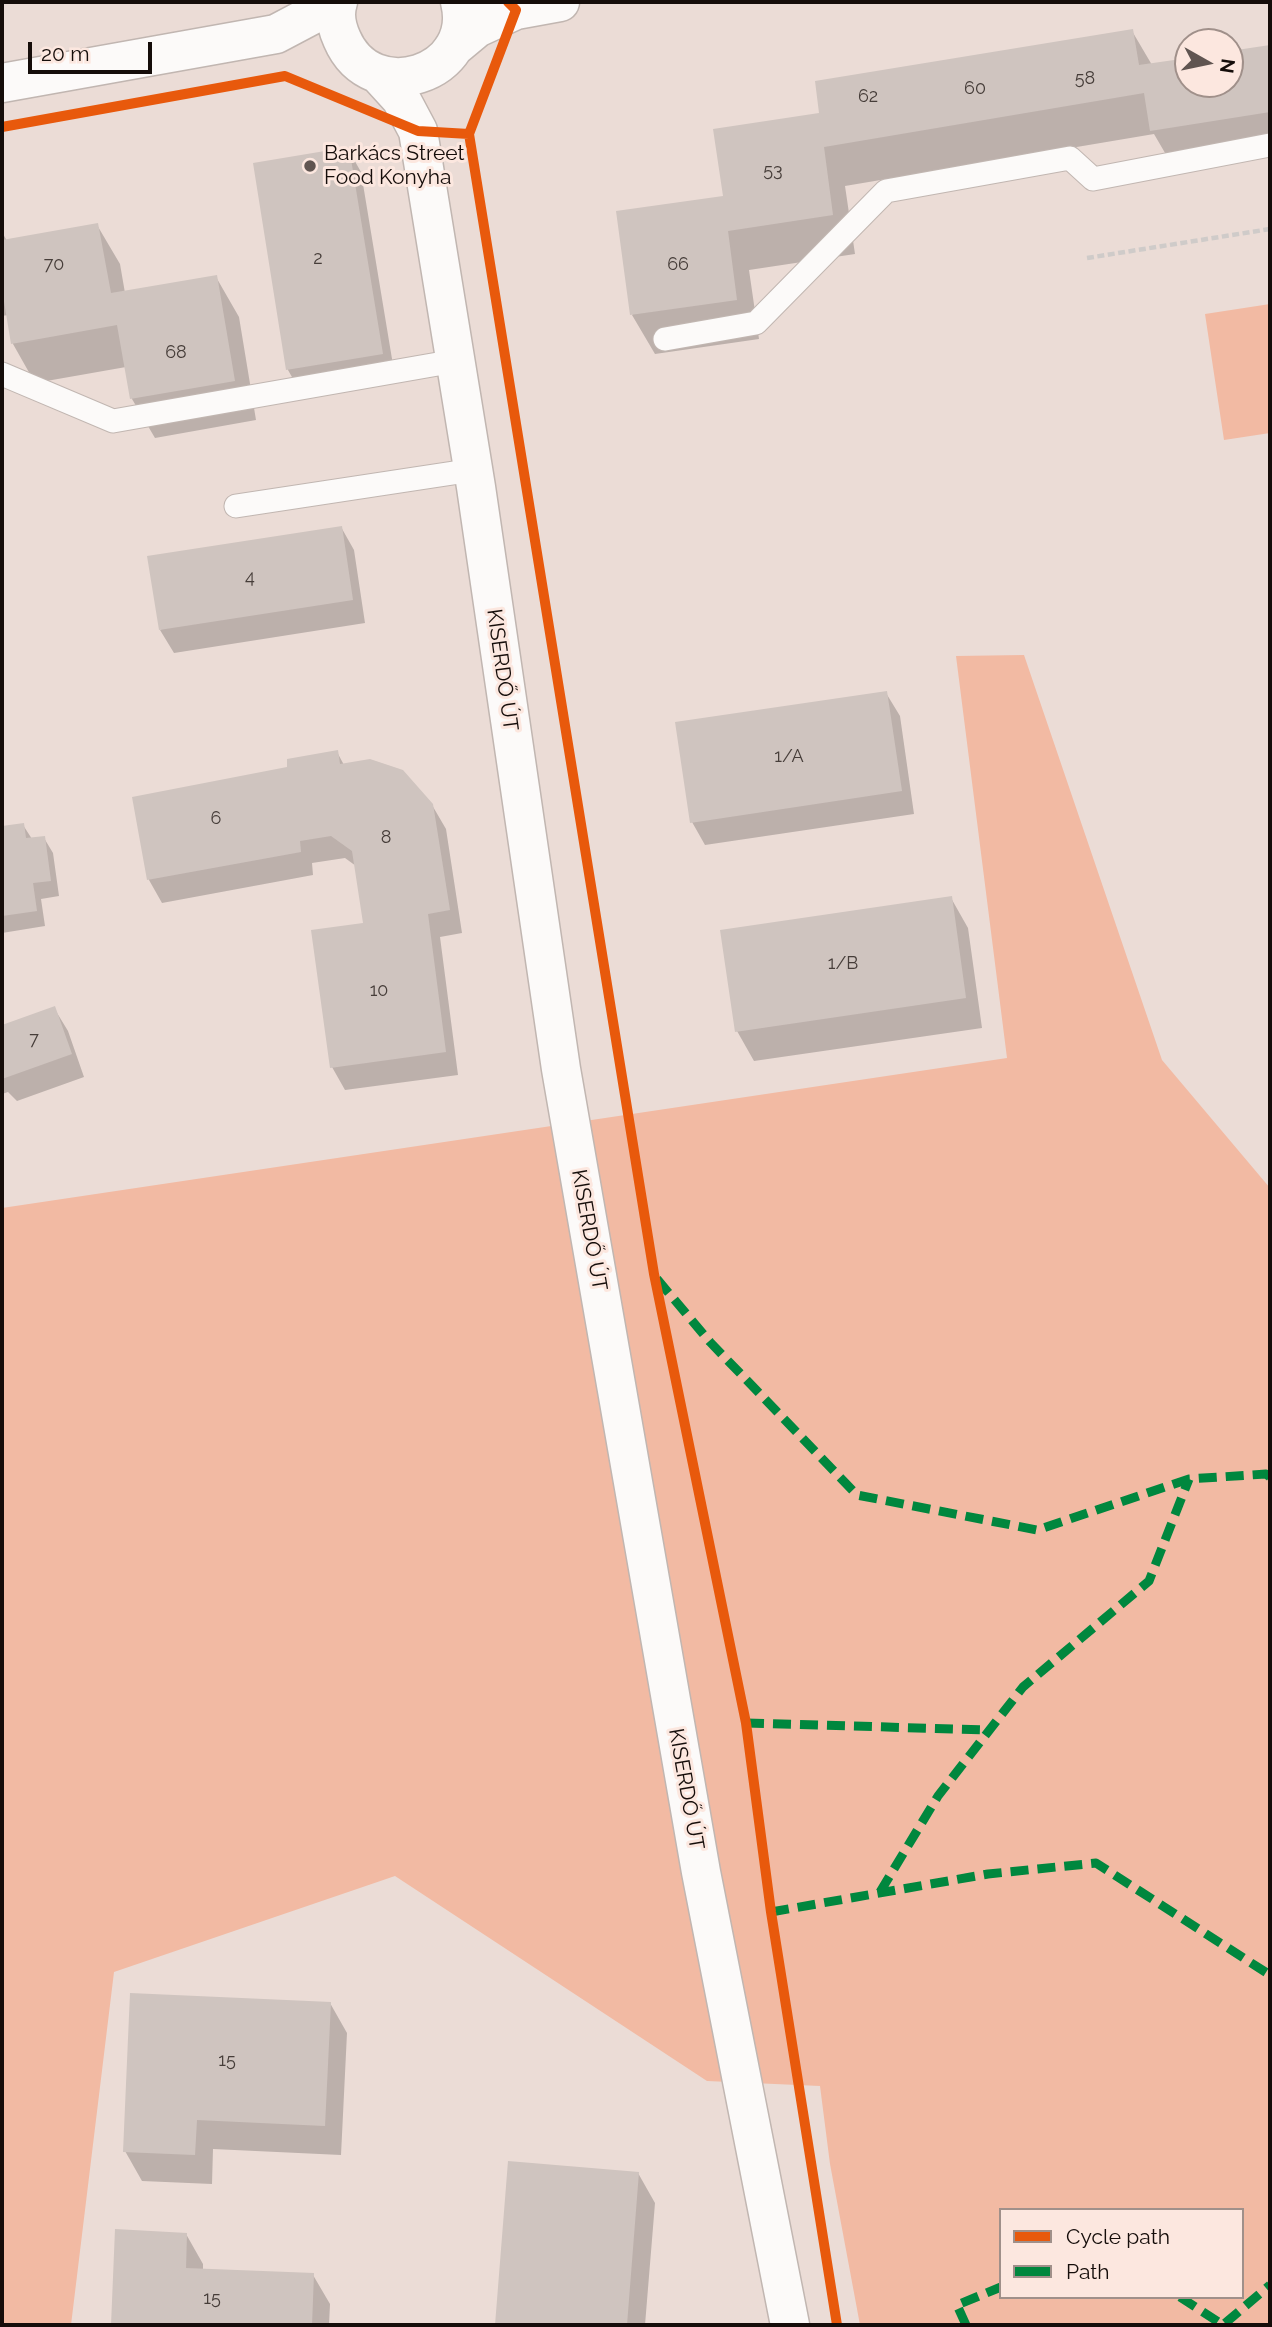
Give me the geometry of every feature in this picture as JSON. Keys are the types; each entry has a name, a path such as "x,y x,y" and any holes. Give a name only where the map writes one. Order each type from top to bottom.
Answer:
{"street":[{"path":"2,83 276,34 312,15 326,2"},
{"path":"338,2 338,29 346,50 370,71"},
{"name":"KISERDŐ ÚT","path":"418,131 423,102 460,29 460,2"},
{"path":"276,34 319,40 370,71 402,78 423,74 504,6 560,2"},
{"name":"KISERDŐ ÚT","path":"370,71 401,99 418,131 473,470 564,1083 701,1872 790,2325"}],"lane":[{"path":"665,339 756,323 886,191 1070,158 1093,178 1270,145"},
{"path":"2,374 113,421 455,361"},
{"path":"236,506 473,470"}],"path":[{"path":"1087,258 1270,229"}],"shaded area":[{"path":"1270,304 1270,433 1224,440 1205,314"},
{"path":"1024,655 1162,1060 1270,1188 1270,2325 860,2325 830,2164 820,2086 707,2081 395,1876 114,1972 71,2325 2,2325 2,1208 1007,1058 956,656"}],"building":[{"path":"1133,29 1139,65 1174,60 1174,98 1244,98 1244,49 1270,45 1270,112 1150,131 1144,93 824,147 833,215 728,231 737,300 630,315 616,211 723,196 713,129 819,113 815,81"},
{"path":"349,147 383,354 286,370 253,163"},
{"path":"98,223 111,293 217,275 235,381 130,399 117,325 11,344 2,289 2,240"},
{"path":"342,526 353,600 159,630 147,556"},
{"path":"887,691 902,791 690,823 675,722"},
{"path":"338,750 340,764 370,759 403,770 433,804 450,910 428,914 446,1052 330,1068 311,930 363,923 352,851 331,836 300,841 301,852 147,880 132,797 287,767 287,759"},
{"path":"24,823 26,838 45,836 51,881 33,883 37,911 2,916 2,826"},
{"path":"952,896 966,998 735,1032 720,930"},
{"path":"55,1006 72,1054 2,1079 2,1025"},
{"path":"130,1993 331,2002 325,2126 197,2120 195,2155 123,2152"},
{"path":"508,2161 639,2172 627,2325 495,2325"},
{"path":"115,2229 187,2233 186,2268 314,2273 312,2325 111,2325"}],"marked path":[{"path":"657,1279 710,1342 857,1495 1037,1530 1189,1479 1266,1474 1270,1477"},
{"path":"880,1892 938,1796 1023,1687 1149,1581 1189,1479"},
{"path":"746,1723 990,1730"},
{"path":"771,1912 988,1874 1096,1863 1270,1975"},
{"path":"1183,2299 1223,2325 1270,2285"},
{"path":"966,2325 957,2305 999,2288"}],"cycle path":[{"path":"508,2 516,10 469,134 654,1274 746,1723 771,1912 837,2325"},
{"path":"2,127 285,76 418,131 469,134"}],"place":[{"name":"Barkács Street Food Konyha","path":"310,166"}]}
